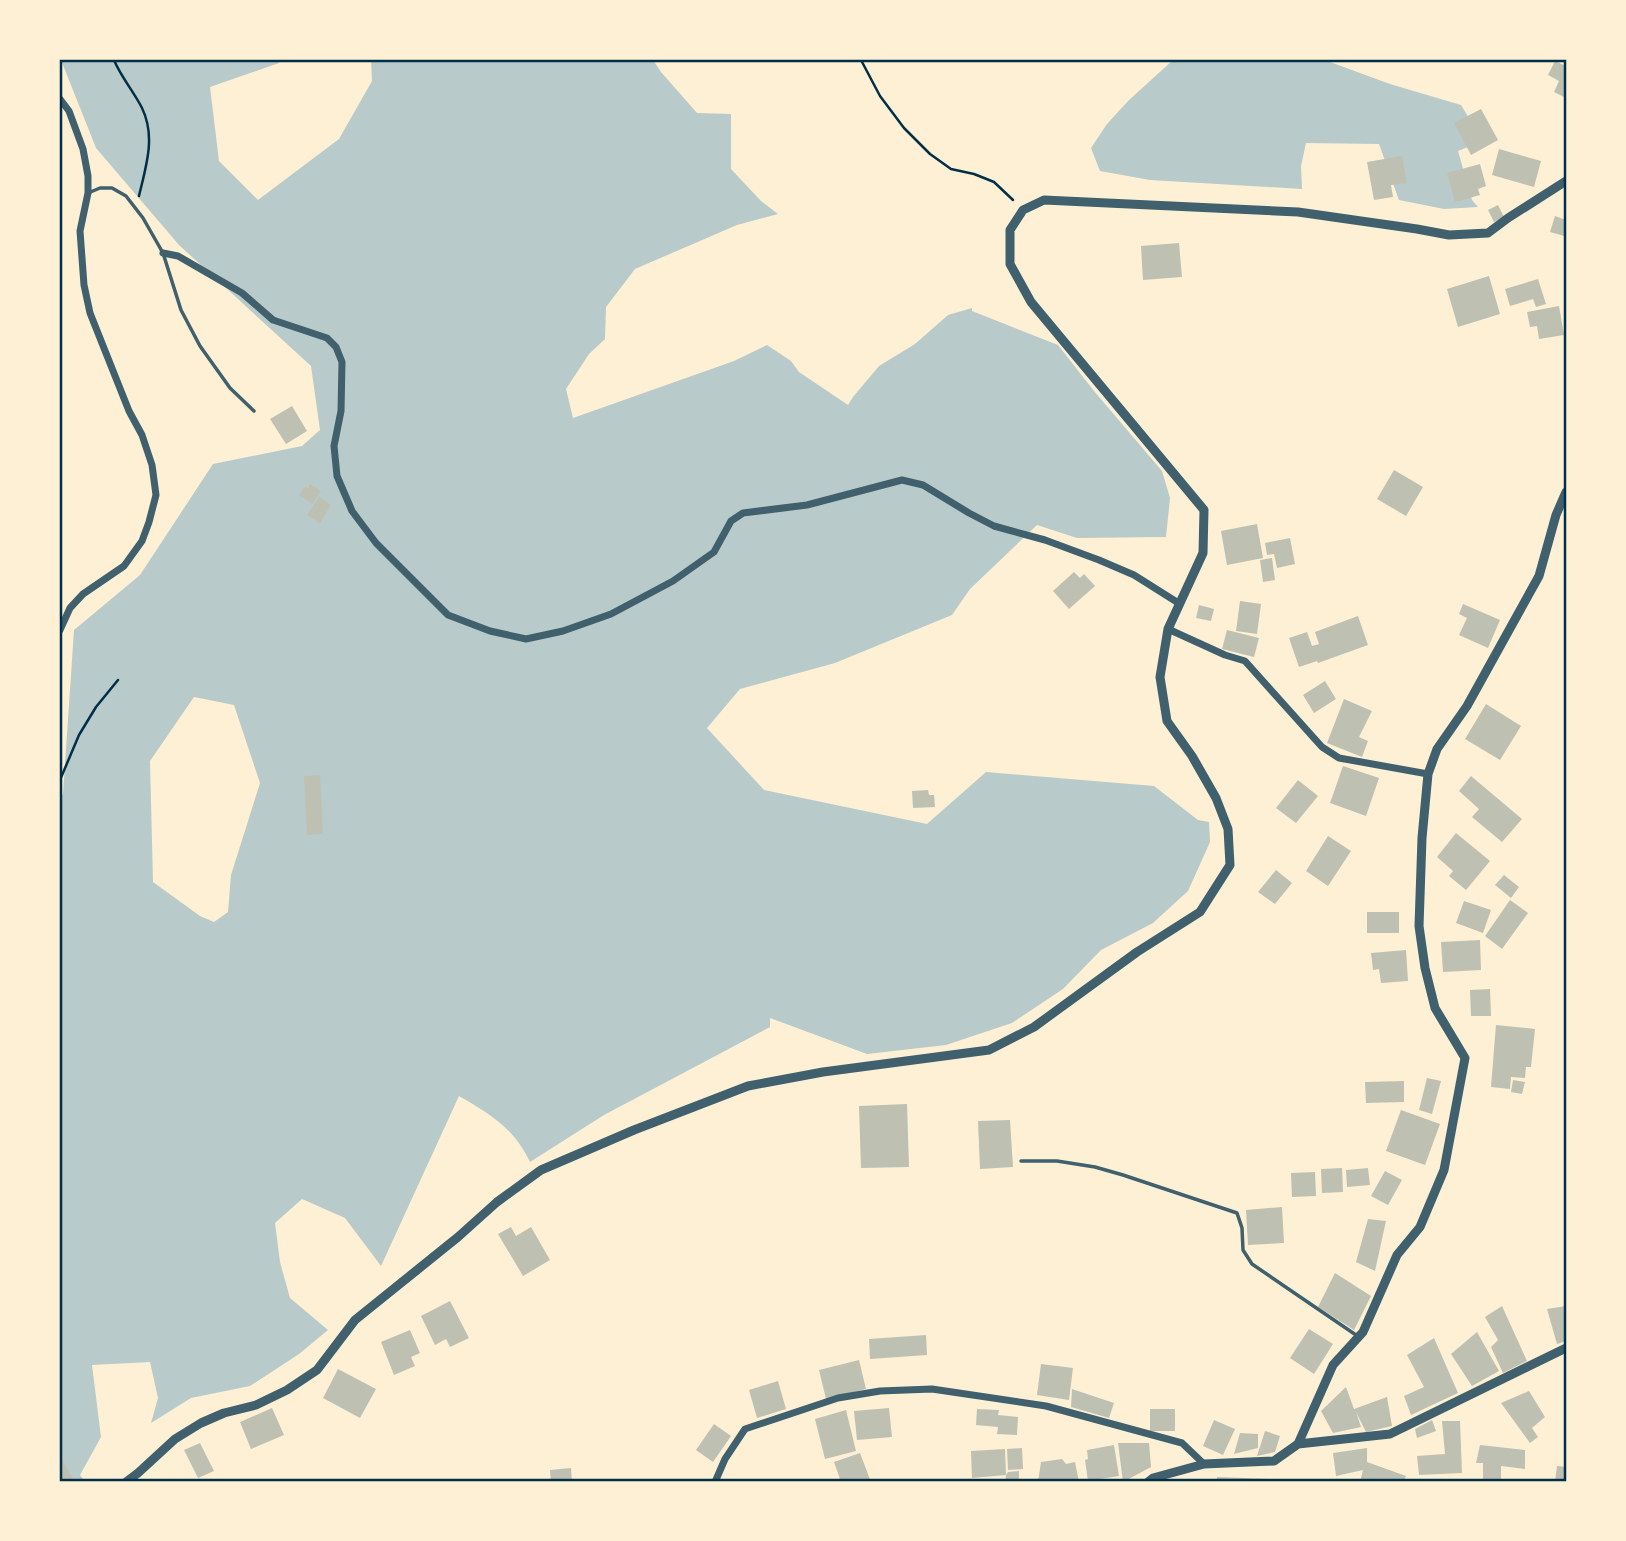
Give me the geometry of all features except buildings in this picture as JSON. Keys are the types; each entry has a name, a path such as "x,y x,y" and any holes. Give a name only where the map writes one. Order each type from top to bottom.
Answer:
{"street":[{"path":"60,99 69,111 83,149 88,176 88,193 80,231 90,313 129,411 142,435 152,464 156,495 142,541 130,558 124,566 83,594 70,608 60,630"},
{"path":"126,1482 175,1439 201,1423 224,1413 256,1405 287,1390 317,1370 355,1320 497,1202 541,1170 748,1086 822,1072 989,1050 1034,1027 1137,952 1200,912 1230,865 1228,829 1216,798 1192,756 1167,721 1160,677 1168,629 1203,553 1204,510 1031,302 1010,264 1010,230 1023,210 1044,200 1297,212 1449,235 1475,234 1488,233 1566,181"},
{"path":"163,253 178,256 242,293 273,320 327,338 336,347 342,362 341,411 334,446 337,476 352,511 376,543 449,615 489,631 526,639 563,631 611,614 673,581 714,552 731,521 743,513 807,505 902,480 923,485 995,526 1045,540 1134,575 1180,604"},
{"path":"1298,1444 1333,1365 1363,1332 1397,1255 1420,1227 1444,1170 1465,1058 1435,1008 1425,968 1419,926 1422,838 1428,774 1437,750 1467,706 1539,576 1556,515 1566,492"},
{"path":"1168,629 1225,655 1245,661 1322,747 1339,758 1428,774"},
{"path":"1148,1482 1153,1478 1204,1464 1274,1461 1298,1444 1390,1434 1566,1348"},
{"path":"715,1482 725,1459 745,1429 838,1398 880,1391 932,1389 1046,1406 1169,1439 1182,1443 1204,1464"}],"lane":[{"path":"88,193 100,188 112,188 126,196 143,218 163,253 181,310 200,345 230,388 254,411"},
{"path":"1021,1161 1057,1161 1095,1167 1237,1213 1242,1228 1243,1250 1252,1264 1358,1336"}],"path":[{"path":"114,60 149,126 150,149 136,209"},
{"path":"861,60 880,96 904,128 930,154 951,169 994,182 1023,210"},
{"path":"60,780 79,735 96,707 118,680"}],"shaded area":[{"path":"61,60 280,60 279,63 210,87 219,161 258,200 339,139 372,81 371,60 653,60 697,113 731,114 731,169 761,201 778,214 737,225 635,269 606,307 605,339 589,354 566,389 573,418 734,361 767,345 791,361 799,372 848,405 879,366 915,344 948,315 972,308 972,311 1058,345 1162,471 1170,498 1166,537 1077,538 1037,525 970,589 952,615 835,663 740,689 707,728 764,790 927,824 986,772 1154,786 1198,820 1209,822 1210,842 1188,891 1153,923 1101,950 1063,989 1012,1023 946,1045 867,1054 770,1018 770,1027 604,1115 530,1162 509,1131 459,1096 381,1266 345,1218 302,1199 275,1223 280,1262 290,1298 328,1330 299,1354 250,1386 191,1398 151,1423 158,1398 150,1362 92,1365 101,1437 80,1475 83,1479 60,1482 60,798 63,794 74,630 140,575 213,464 302,446 320,430 311,366 179,245 96,148","holes":["194,697 234,705 260,783 231,875 228,912 214,922 200,916 153,882 150,761"]},
{"path":"1173,60 1329,60 1390,84 1461,105 1483,141 1458,151 1472,200 1478,207 1444,209 1399,200 1379,144 1306,143 1301,166 1302,189 1150,180 1100,171 1091,148 1107,124 1128,101"}]}
